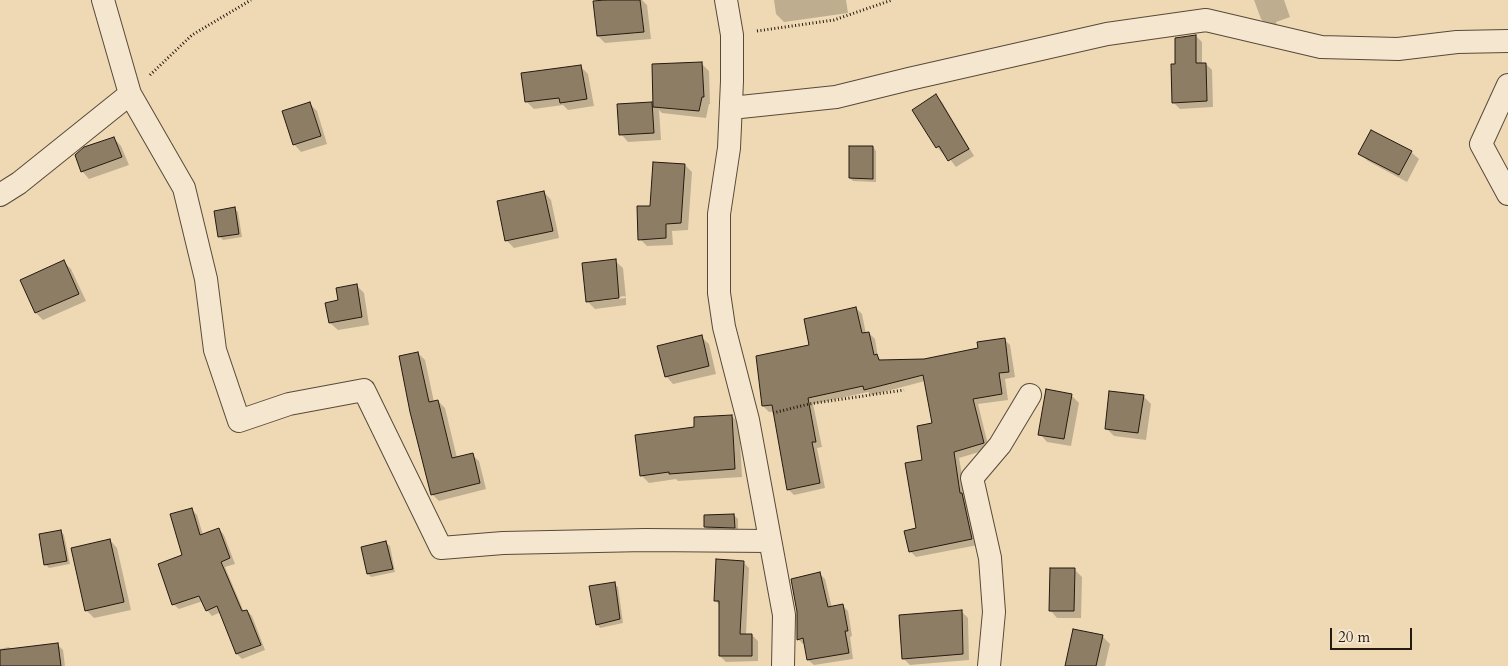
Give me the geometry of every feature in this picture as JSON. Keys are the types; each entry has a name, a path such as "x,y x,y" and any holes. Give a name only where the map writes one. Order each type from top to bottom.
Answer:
{"street":[{"path":"103,0 130,94 184,188 206,278 215,350 239,421 290,404 364,390 441,548 512,542 769,541"},
{"path":"726,0 732,35 731,108 729,148 719,214 719,293 724,327 748,420 784,615 783,666"},
{"path":"731,108 836,97 1107,34 1206,20 1320,47 1398,49 1457,42 1508,41"},
{"path":"1508,85 1481,144 1508,194"},
{"path":"0,194 19,183 130,94"},
{"path":"989,666 994,612 990,558 972,478 1000,445 1030,395"}],"path":[{"path":"130,94 192,35 251,0"},
{"path":"732,35 834,20 892,0"},
{"path":"748,420 810,404 904,390"}],"building":[{"path":"640,0 644,32 597,36 593,1"},
{"path":"1196,35 1196,63 1206,63 1207,101 1172,103 1171,64 1175,64 1175,38"},
{"path":"702,62 704,97 702,97 699,111 653,107 652,64"},
{"path":"581,65 587,99 560,103 559,98 525,102 521,73"},
{"path":"936,94 969,149 948,161 939,146 936,148 912,110"},
{"path":"310,102 321,136 293,145 282,111"},
{"path":"652,102 654,133 619,135 617,104"},
{"path":"1371,130 1412,151 1399,175 1358,154"},
{"path":"114,137 122,157 81,172 75,155 84,147"},
{"path":"849,146 873,146 873,179 849,178"},
{"path":"653,162 685,164 681,223 666,224 666,238 638,240 637,206 650,206"},
{"path":"544,191 553,231 505,241 497,201"},
{"path":"235,207 239,234 218,237 214,211"},
{"path":"616,259 619,298 586,302 582,263"},
{"path":"64,260 79,294 35,313 20,280"},
{"path":"357,284 362,317 329,323 325,303 338,300 336,288"},
{"path":"856,307 862,333 869,332 874,355 877,354 879,360 924,359 978,348 977,342 1005,338 1009,372 999,373 1002,394 973,399 984,443 954,452 960,493 962,493 972,539 909,552 904,531 916,528 905,463 922,460 917,426 932,423 923,375 864,390 863,386 808,398 816,442 812,442 820,483 787,490 772,405 762,406 756,356 809,345 804,319"},
{"path":"702,335 709,366 665,377 657,346"},
{"path":"418,352 429,402 438,400 452,458 473,453 480,483 431,495 410,412 399,356"},
{"path":"1046,389 1072,394 1064,439 1038,435"},
{"path":"1109,391 1144,395 1138,433 1105,429"},
{"path":"732,415 735,469 669,474 669,472 640,476 635,435 694,427 694,417"},
{"path":"192,508 200,535 219,528 230,558 221,562 242,611 247,610 261,645 236,654 217,606 206,611 199,596 172,605 158,564 182,555 170,514"},
{"path":"734,514 735,528 704,527 704,515"},
{"path":"61,530 67,561 44,565 39,534"},
{"path":"110,539 124,602 85,611 71,548"},
{"path":"386,541 393,569 367,574 361,547"},
{"path":"716,559 744,561 740,634 752,634 752,656 719,656 719,601 714,601"},
{"path":"1050,568 1075,568 1074,611 1049,611"},
{"path":"820,572 828,607 843,604 848,631 845,631 849,653 807,660 803,638 797,640 797,612 791,579"},
{"path":"615,582 620,619 596,625 589,586"},
{"path":"962,610 963,654 902,659 899,615"},
{"path":"1073,629 1103,635 1096,666 1065,666"},
{"path":"58,643 61,666 0,666 0,650"}]}
